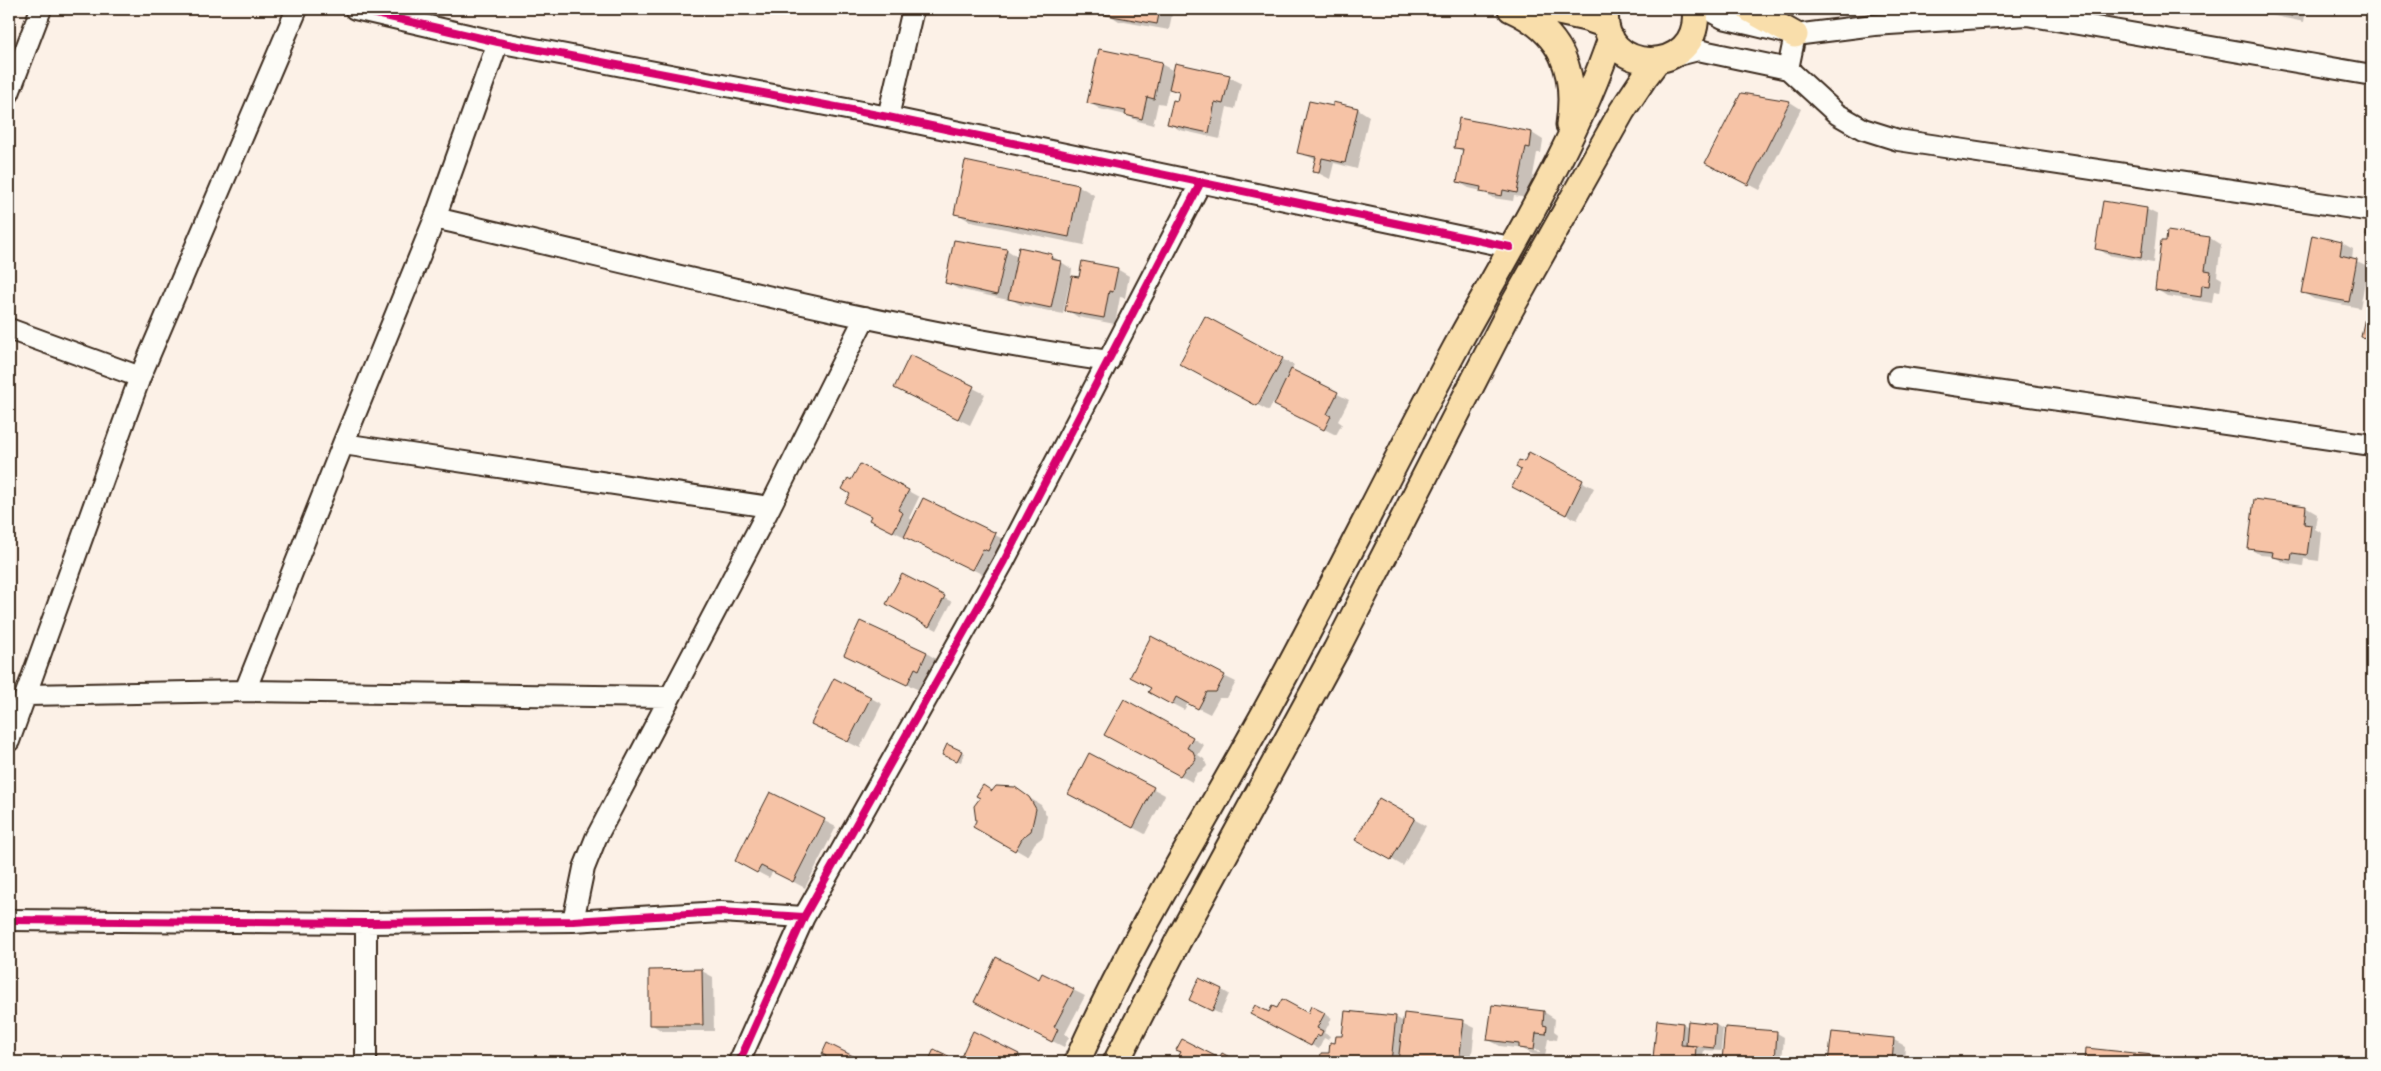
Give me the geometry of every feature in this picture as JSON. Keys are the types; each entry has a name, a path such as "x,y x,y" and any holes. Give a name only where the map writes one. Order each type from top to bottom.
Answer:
{"main road":[{"path":"1511,9 1546,31 1562,54 1571,82 1572,110 1567,141"},
{"path":"1545,9 1607,24 1619,49 1630,57 1644,61 1664,59"},
{"path":"1116,1062 1178,941 1336,650 1509,312 1622,111 1644,78 1664,59 1682,49 1690,38 1695,25 1695,9"},
{"path":"1749,9 1795,35"},
{"path":"1077,1062 1130,952 1263,715 1567,141 1593,87 1607,24"}],"street":[{"path":"9,93 42,9"},
{"path":"9,741 140,377 297,9"},
{"path":"356,9 498,42 888,117 1510,247"},
{"path":"888,117 913,9"},
{"path":"1706,9 1723,18 1795,35 1874,25 2027,15 2372,75"},
{"path":"1788,69 1795,35"},
{"path":"245,691 343,444 436,218 498,42"},
{"path":"1664,59 1698,50 1788,69 1837,114 1863,129 1898,140 2372,211"},
{"path":"739,1062 804,917 1004,560 1201,182"},
{"path":"436,218 865,317 1031,349 1109,361"},
{"path":"573,921 584,868 596,838 770,507 865,317"},
{"path":"9,329 140,377"},
{"path":"1898,377 2372,445"},
{"path":"343,444 770,507"},
{"path":"27,695 245,691 668,698"},
{"path":"9,920 366,923 573,921 721,912 804,917"},
{"path":"366,923 366,1062"}],"building":[{"path":"1107,9 1160,9 1157,24 1106,15"},
{"path":"2258,9 2294,9 2292,16"},
{"path":"1099,49 1162,62 1154,99 1147,97 1142,119 1125,115 1126,111 1087,103"},
{"path":"1175,63 1230,75 1223,104 1215,102 1209,133 1167,124 1173,100 1177,101 1179,92 1169,89"},
{"path":"1741,93 1790,101 1748,185 1705,163"},
{"path":"1309,101 1333,106 1333,102 1358,108 1345,163 1322,158 1319,173 1312,172 1316,157 1297,153"},
{"path":"1459,118 1532,132 1530,148 1526,147 1517,193 1503,190 1502,196 1480,192 1481,187 1457,182 1463,149 1454,148"},
{"path":"965,161 1079,185 1069,237 954,214"},
{"path":"2103,201 2147,208 2141,258 2095,249"},
{"path":"2370,214 2372,214 2372,237 2366,236"},
{"path":"2167,231 2210,237 2205,270 2211,271 2209,286 2202,285 2201,297 2155,290 2161,241 2166,241"},
{"path":"2312,235 2342,242 2340,255 2357,259 2349,302 2301,293"},
{"path":"954,240 1007,249 997,295 945,283"},
{"path":"1019,247 1052,254 1051,259 1061,261 1051,308 1008,299"},
{"path":"1082,261 1118,268 1113,292 1109,291 1104,318 1065,311 1072,276 1079,277"},
{"path":"2372,282 2372,339 2361,337"},
{"path":"1205,316 1283,358 1257,406 1179,364"},
{"path":"910,355 974,386 958,419 894,388"},
{"path":"1291,369 1338,392 1327,414 1331,416 1324,430 1274,405"},
{"path":"1529,452 1583,480 1566,515 1512,487 1521,470 1516,467 1519,460 1524,462"},
{"path":"860,464 909,490 898,510 903,513 893,532 869,520 871,516 845,503 850,494 842,489 848,478 851,480"},
{"path":"923,498 996,533 988,551 983,549 972,570 904,537"},
{"path":"2254,499 2306,506 2304,524 2311,525 2307,555 2292,553 2291,560 2272,557 2273,552 2248,549"},
{"path":"902,574 945,596 929,627 886,604"},
{"path":"860,621 927,652 919,670 915,668 907,685 844,655"},
{"path":"1151,636 1225,675 1216,692 1207,692 1198,709 1176,697 1172,705 1148,692 1151,688 1130,677"},
{"path":"834,678 871,697 848,742 811,724"},
{"path":"1124,699 1193,737 1187,748 1193,751 1196,759 1191,765 1186,767 1180,776 1104,735"},
{"path":"947,744 962,751 957,761 942,755"},
{"path":"1089,753 1154,787 1133,828 1068,794"},
{"path":"983,785 992,791 996,786 1015,787 1029,797 1036,809 1031,831 1023,837 1015,851 973,827 976,821 974,806 980,798 976,796"},
{"path":"770,792 825,819 793,882 761,866 757,873 735,861"},
{"path":"1379,798 1415,818 1391,860 1355,840"},
{"path":"996,957 1039,979 1042,973 1074,989 1054,1027 1058,1029 1052,1042 974,1002"},
{"path":"702,969 703,1025 649,1025 649,970"},
{"path":"1199,978 1222,989 1212,1011 1189,1000"},
{"path":"1282,999 1308,1013 1311,1006 1325,1013 1317,1028 1323,1031 1320,1037 1317,1035 1311,1046 1250,1014 1255,1005 1269,1012 1272,1006 1277,1008"},
{"path":"1492,1005 1544,1011 1543,1025 1547,1026 1546,1034 1536,1033 1534,1050 1519,1048 1519,1044 1487,1040"},
{"path":"1345,1011 1396,1016 1391,1062 1320,1062 1321,1053 1329,1053 1330,1042 1335,1043 1336,1036 1342,1036"},
{"path":"1404,1013 1464,1020 1459,1062 1398,1062"},
{"path":"1657,1020 1683,1023 1681,1045 1696,1046 1695,1062 1670,1062 1670,1060 1653,1058"},
{"path":"1688,1021 1716,1024 1714,1048 1686,1045"},
{"path":"1725,1027 1777,1031 1775,1062 1722,1061"},
{"path":"973,1031 1019,1054 1015,1062 928,1062 934,1049 959,1061"},
{"path":"1832,1032 1894,1038 1892,1062 1828,1062"},
{"path":"1182,1039 1219,1058 1222,1053 1237,1061 1175,1062 1181,1052 1176,1050"},
{"path":"827,1043 865,1062 823,1062 826,1056 822,1054"},
{"path":"2086,1048 2153,1055 2152,1062 2085,1062"},
{"path":"2153,1055 2183,1059 2182,1062 2152,1062"}],"cycle path":[{"path":"355,9 498,42 888,117 1510,247"},
{"path":"739,1062 804,917 1004,561 1201,182"},
{"path":"9,920 366,923 573,921 721,912 804,917"}]}
